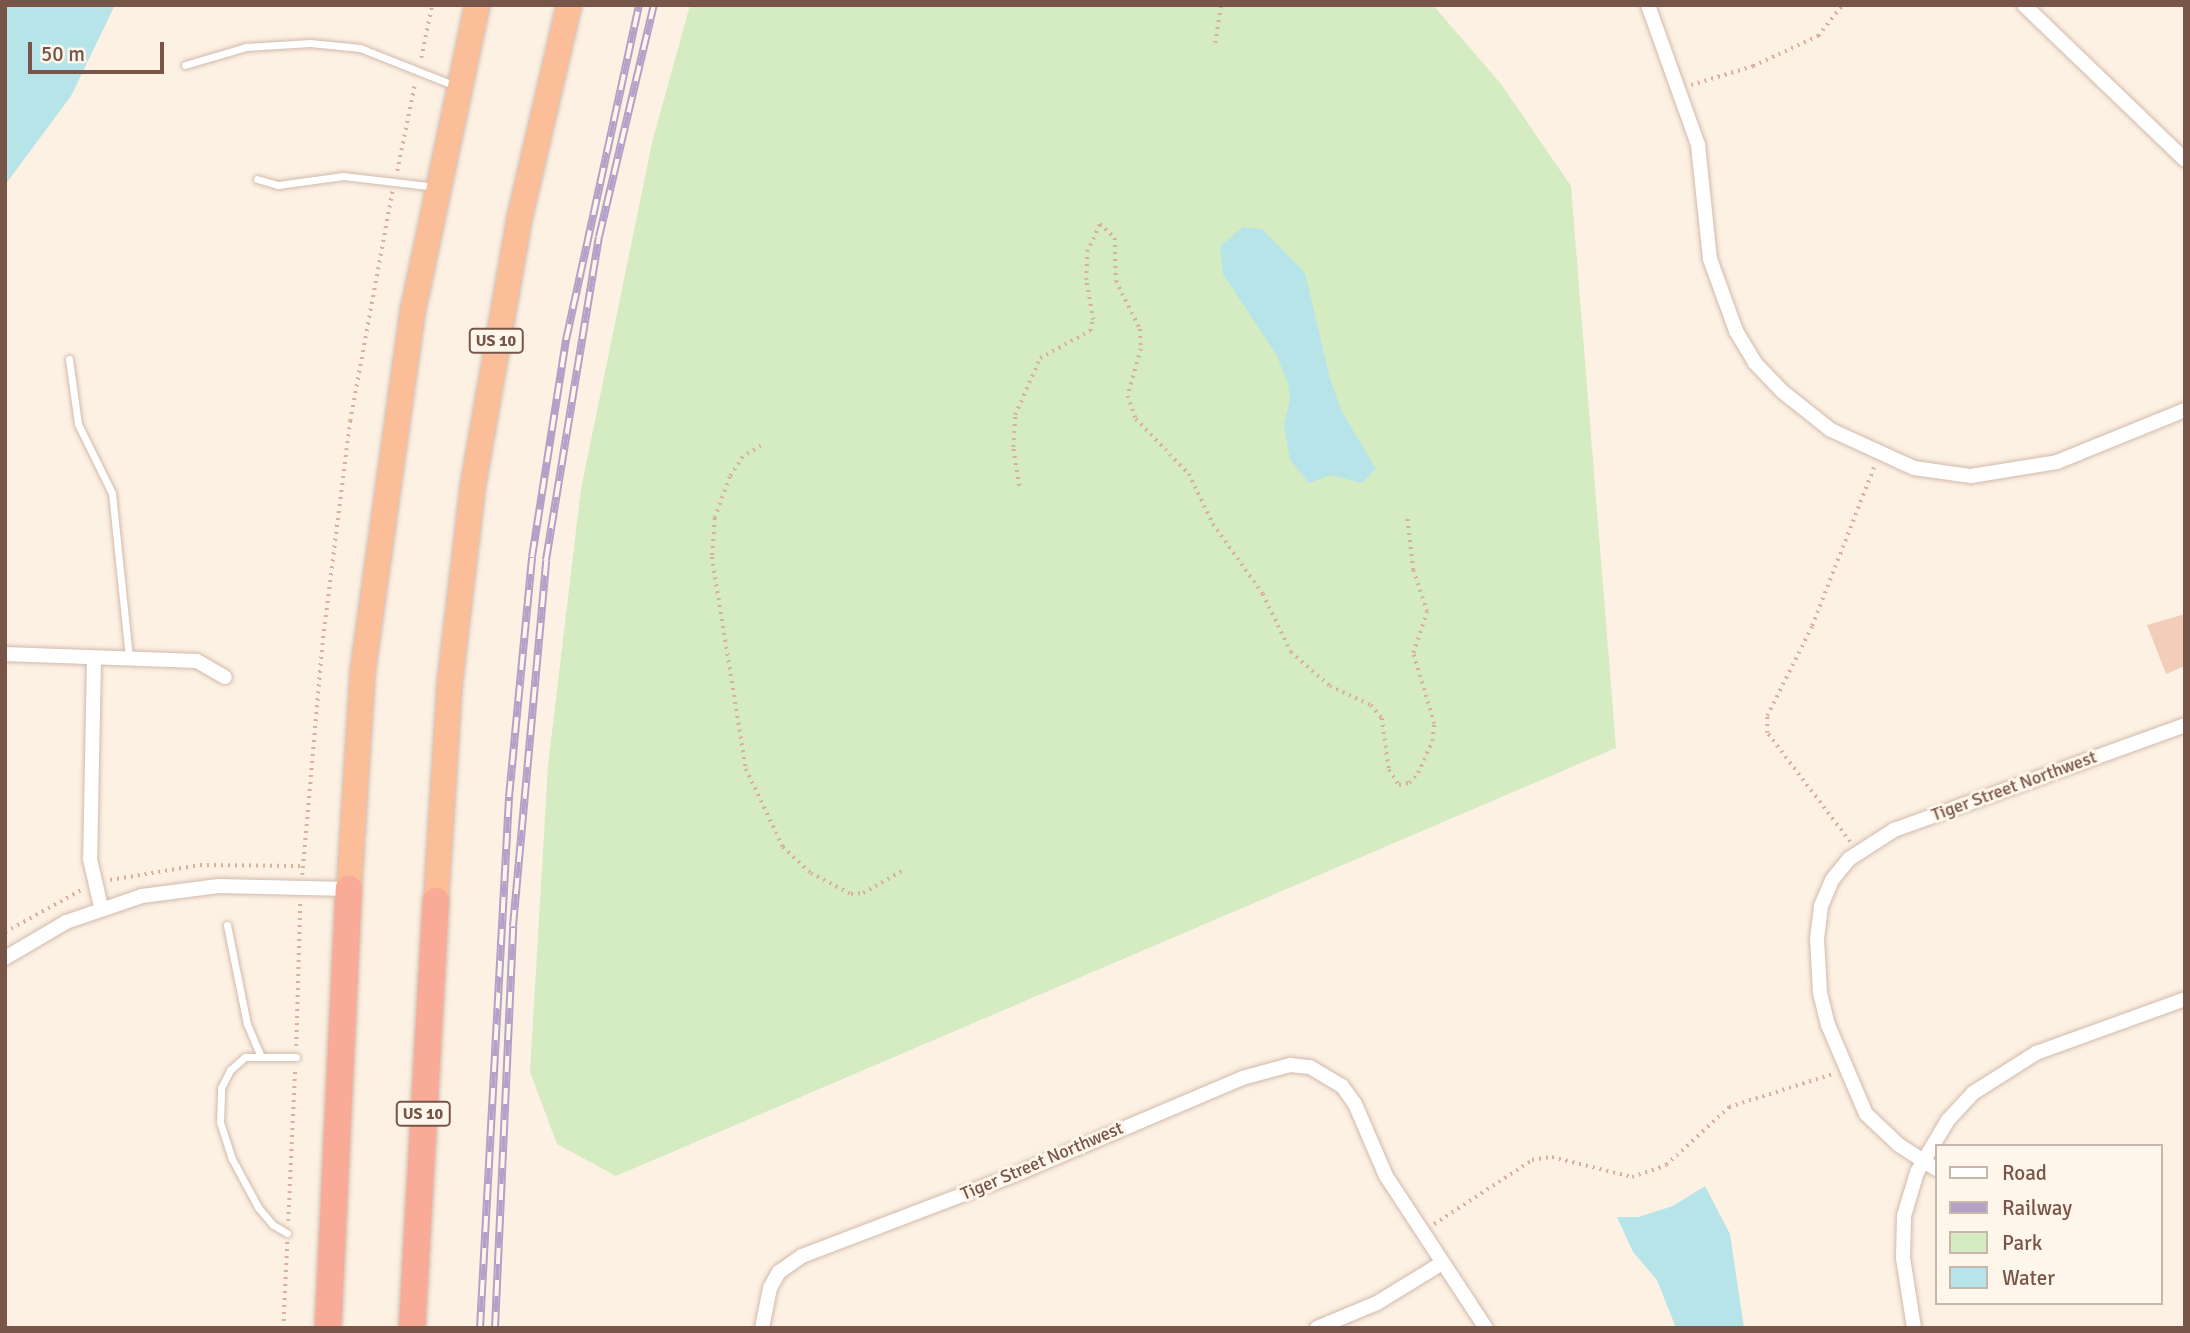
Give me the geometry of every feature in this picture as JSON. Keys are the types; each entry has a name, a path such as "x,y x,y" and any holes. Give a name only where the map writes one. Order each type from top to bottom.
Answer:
{"highway":[{"path":"328,1328 349,889 363,669 413,310 457,86 477,5"},
{"name":"US 10","path":"412,1328 450,681 473,485 515,243 569,5"}],"street":[{"path":"1648,5 1680,88 1698,145 1710,259 1736,331 1755,363 1783,393 1831,430 1876,453 1938,474 2002,474 2057,462 2185,410"},
{"path":"2024,5 2185,160"},
{"path":"5,654 197,661 225,677"},
{"path":"94,657 90,859 101,907"},
{"name":"Tiger Street Northwest","path":"1853,856 1894,830 2185,725"},
{"path":"1853,856 1832,880 1821,906 1817,939 1820,992 1845,1070 1866,1114 1934,1167"},
{"path":"5,958 41,935 101,907 184,888 349,889"},
{"path":"1914,1328 1903,1258 1904,1216 1923,1160 1948,1121 2003,1071 2076,1036 2185,999"},
{"name":"Tiger Street Northwest","path":"762,1328 763,1305 779,1272 833,1242 1014,1175 1242,1078 1290,1065 1310,1067 1331,1077 1355,1104 1386,1176 1420,1233"},
{"path":"1420,1233 1486,1328"},
{"path":"1317,1328 1377,1303 1441,1263"}],"lane":[{"path":"185,65 246,47 310,43 360,48 457,86"},
{"path":"257,179 278,185 326,177 395,180 437,187"},
{"path":"69,359 78,424 112,493 129,657"},
{"path":"227,925 247,1024 260,1054"},
{"path":"287,1233 273,1225 258,1207 232,1159 220,1123 221,1088 230,1070 245,1057 260,1054 296,1058"}],"path":[{"path":"302,873 322,645 350,421 395,180 432,5"},
{"path":"1215,43 1220,5"},
{"path":"1680,88 1803,44 1818,36 1842,5"},
{"path":"1019,486 1013,447 1015,415 1040,358 1090,331 1093,320 1086,281 1087,252 1100,223 1115,238 1116,281 1140,329 1141,349 1128,396 1136,419 1189,474 1213,524 1263,594 1291,652 1330,686 1371,705 1382,718 1387,732 1389,770 1399,785 1409,783 1422,765 1434,724 1413,653 1427,612 1413,570 1407,517"},
{"path":"761,446 743,457 730,477 715,518 712,557 746,769 783,847 811,873 851,894 870,890 905,869"},
{"path":"1853,856 1767,733 1767,716 1812,626 1876,453"},
{"path":"112,879 200,865 303,866"},
{"path":"5,932 79,890"},
{"path":"283,1328 296,1058 300,905"},
{"path":"1420,1233 1532,1160 1552,1157 1632,1177 1666,1165 1729,1107 1845,1070"}],"green space":[{"path":"690,5 1433,5 1501,84 1571,186 1616,748 616,1176 557,1144 530,1072 548,766 581,489 652,143"}],"water":[{"path":"5,5 115,5 71,96 5,185"},
{"path":"1243,227 1262,229 1305,273 1330,379 1341,410 1376,469 1362,483 1330,475 1309,483 1290,460 1284,425 1290,400 1288,383 1276,354 1223,274 1220,246"},
{"path":"1705,1186 1730,1234 1744,1328 1676,1328 1657,1280 1633,1252 1617,1217 1638,1217 1673,1206"}],"building":[{"path":"2185,614 2185,666 2166,674 2147,625"}],"railway":[{"path":"480,1328 509,797 532,557 566,340 639,5"},
{"path":"495,1328 513,926 546,560 599,237 654,5"}]}
